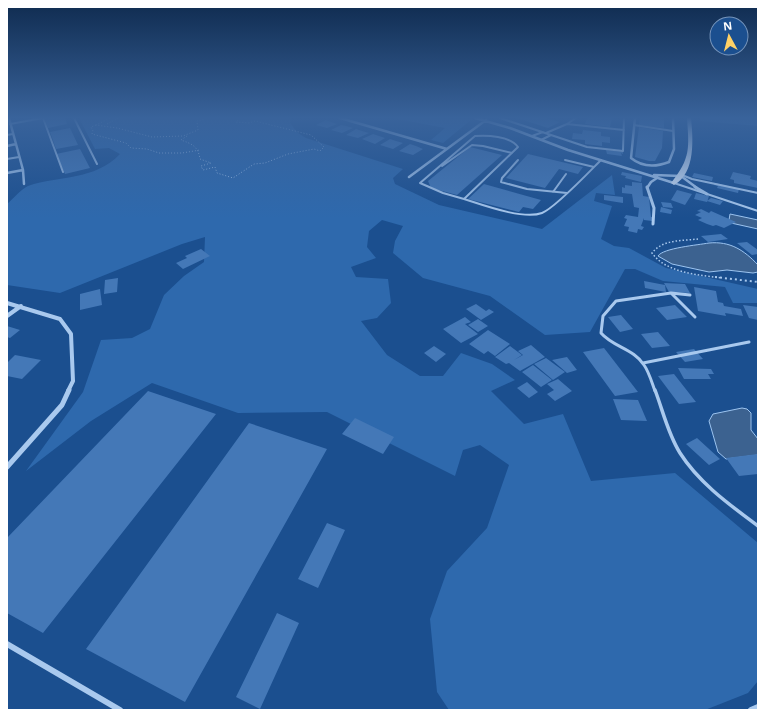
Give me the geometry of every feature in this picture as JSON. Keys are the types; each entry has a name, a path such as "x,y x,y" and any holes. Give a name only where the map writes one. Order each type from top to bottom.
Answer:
{"street":[{"path":"18,151 23,170 24,184"},
{"path":"409,177 444,151"},
{"path":"575,151 642,172 657,175 682,175 691,185 707,194"},
{"path":"632,151 631,158 633,160 647,165 664,165 669,162 673,151"},
{"path":"642,172 674,184 682,175 691,151"},
{"path":"7,173 23,170"},
{"path":"653,224 654,208 647,188 651,182 657,178"},
{"path":"7,303 60,319 71,334 74,355 73,381 62,404 7,467"},
{"path":"7,316 21,306"},
{"path":"7,644 120,710"},
{"path":"751,710 758,707"}],"lane":[{"path":"55,151 63,172"},
{"path":"91,151 97,164"},
{"path":"458,151 420,183 432,189 513,213 535,214 548,210 601,160"},
{"path":"438,167 448,164 463,151"},
{"path":"505,151 512,153"},
{"path":"464,199 512,153"},
{"path":"7,159 19,157"},
{"path":"518,160 502,178 501,182 527,189 567,193"},
{"path":"565,160 594,167"},
{"path":"553,192 566,174"},
{"path":"682,175 692,179 758,193"},
{"path":"674,184 758,211"},
{"path":"671,293 695,317"},
{"path":"690,295 671,293 616,301 603,316 601,333 605,339 629,352 643,362 661,403 673,441 687,463 719,496 758,526"},
{"path":"643,362 671,358 749,342"}],"path":[{"path":"155,151 182,154 193,151"},
{"path":"200,151 200,159 211,164 201,166 203,170 215,167 217,173 233,178 254,164 265,163 288,154 301,151"},
{"path":"698,239 662,245 653,251 653,256 661,264 707,276 758,282"}],"shaded area":[{"path":"115,151 348,151 403,169 393,178 395,184 439,205 542,229 612,175 615,195 596,193 594,201 612,206 601,239 614,246 629,248 666,268 758,289 757,303 733,303 725,287 663,281 635,269 625,269 590,332 545,335 490,296 423,278 393,253 395,241 403,226 382,220 369,231 367,247 376,258 351,267 356,277 388,279 391,303 377,318 361,321 387,355 420,376 443,376 461,353 492,364 515,380 491,391 524,424 563,414 591,481 675,473 758,543 758,681 748,693 705,710 449,710 437,692 430,619 447,571 487,528 509,465 480,445 463,450 455,476 327,412 238,413 152,383 91,421 26,471 83,392 101,340 132,338 150,329 164,295 184,276 204,262 205,237 182,244 60,293 7,285 7,204 25,187 88,173 110,163 120,154"},
{"path":"730,214 758,220 758,229 731,223 729,220"},
{"path":"709,243 724,243 742,251 758,265 758,272 753,273 727,270 709,272 672,264 658,256 661,253 673,249"},
{"path":"742,408 747,409 751,413 751,430 758,439 758,455 726,459 718,452 709,421 713,414"}],"building":[{"path":"68,151 81,151 90,168 65,174 56,154"},
{"path":"401,151 419,151 413,155"},
{"path":"464,151 488,151 502,155 457,195 431,188 428,181"},
{"path":"606,151 623,152 623,154 621,153 622,156 607,154"},
{"path":"636,151 660,151 655,161 635,157"},
{"path":"528,154 583,167 578,174 559,169 545,188 506,178"},
{"path":"622,172 642,176 641,182 625,178 626,176 621,175"},
{"path":"733,172 751,176 750,179 758,181 758,188 734,183 734,180 730,179"},
{"path":"694,173 713,177 712,181 692,177"},
{"path":"632,182 642,183 643,196 649,197 651,217 653,217 652,221 644,220 644,218 641,226 644,227 642,230 638,229 637,233 628,231 629,227 624,226 627,219 624,218 626,215 638,217 639,208 634,207 632,194 622,193 622,187 625,188 625,185 632,186"},
{"path":"715,183 739,189 738,193 717,188 718,186 714,185"},
{"path":"484,184 541,200 533,209 523,207 519,212 468,199"},
{"path":"677,190 692,194 685,205 671,200"},
{"path":"696,193 709,196 707,202 694,199"},
{"path":"604,195 623,197 623,203 604,200"},
{"path":"711,198 723,201 720,205 707,201"},
{"path":"661,202 671,203 673,208 663,207"},
{"path":"661,207 672,210 671,214 660,212"},
{"path":"701,209 709,213 711,211 736,222 724,228 707,224 698,220 702,218 695,215 701,212 697,211"},
{"path":"721,234 728,239 708,242 701,236"},
{"path":"747,242 758,250 758,254 752,255 737,243"},
{"path":"201,249 210,256 183,269 176,263 187,258 185,256"},
{"path":"118,278 117,292 104,294 105,280"},
{"path":"644,281 665,285 666,292 645,288"},
{"path":"664,283 685,284 690,293 669,292"},
{"path":"694,287 716,291 718,302 723,303 724,306 741,309 743,316 725,313 726,316 698,311"},
{"path":"100,289 102,305 80,310 80,294"},
{"path":"476,304 486,311 489,309 494,312 481,320 466,309"},
{"path":"675,305 687,317 667,320 656,308"},
{"path":"743,305 758,307 758,320 749,318"},
{"path":"621,315 633,329 620,332 608,317"},
{"path":"465,317 471,322 465,324 478,334 461,343 443,329"},
{"path":"478,319 488,326 478,332 468,325"},
{"path":"7,326 20,330 10,338 7,337"},
{"path":"488,330 510,344 495,356 488,351 484,354 469,344"},
{"path":"658,332 670,346 652,348 641,334"},
{"path":"531,345 545,357 520,371 509,363 506,364 495,357 510,346 522,355 514,360 523,355 518,351"},
{"path":"434,346 446,354 436,362 424,353"},
{"path":"604,348 638,392 615,396 583,352"},
{"path":"694,349 703,359 685,362 676,352"},
{"path":"15,355 41,360 22,379 7,376 7,363"},
{"path":"567,357 577,370 567,373 552,360"},
{"path":"546,358 565,372 553,380 534,364"},
{"path":"533,365 552,380 541,387 522,372"},
{"path":"678,368 711,369 714,374 708,374 711,379 684,379"},
{"path":"674,374 696,402 679,404 658,376"},
{"path":"558,379 572,391 555,401 547,394 554,390 547,384"},
{"path":"527,382 538,392 529,398 517,388"},
{"path":"148,391 216,414 43,633 7,613 7,538"},
{"path":"613,399 638,400 647,421 621,420"},
{"path":"355,418 394,437 383,454 342,434"},
{"path":"249,423 327,449 185,702 86,649"},
{"path":"697,438 720,459 709,465 686,444"},
{"path":"758,454 758,474 739,476 726,458"},
{"path":"327,523 345,530 318,588 298,579"},
{"path":"277,613 299,623 260,709 236,697"}]}
